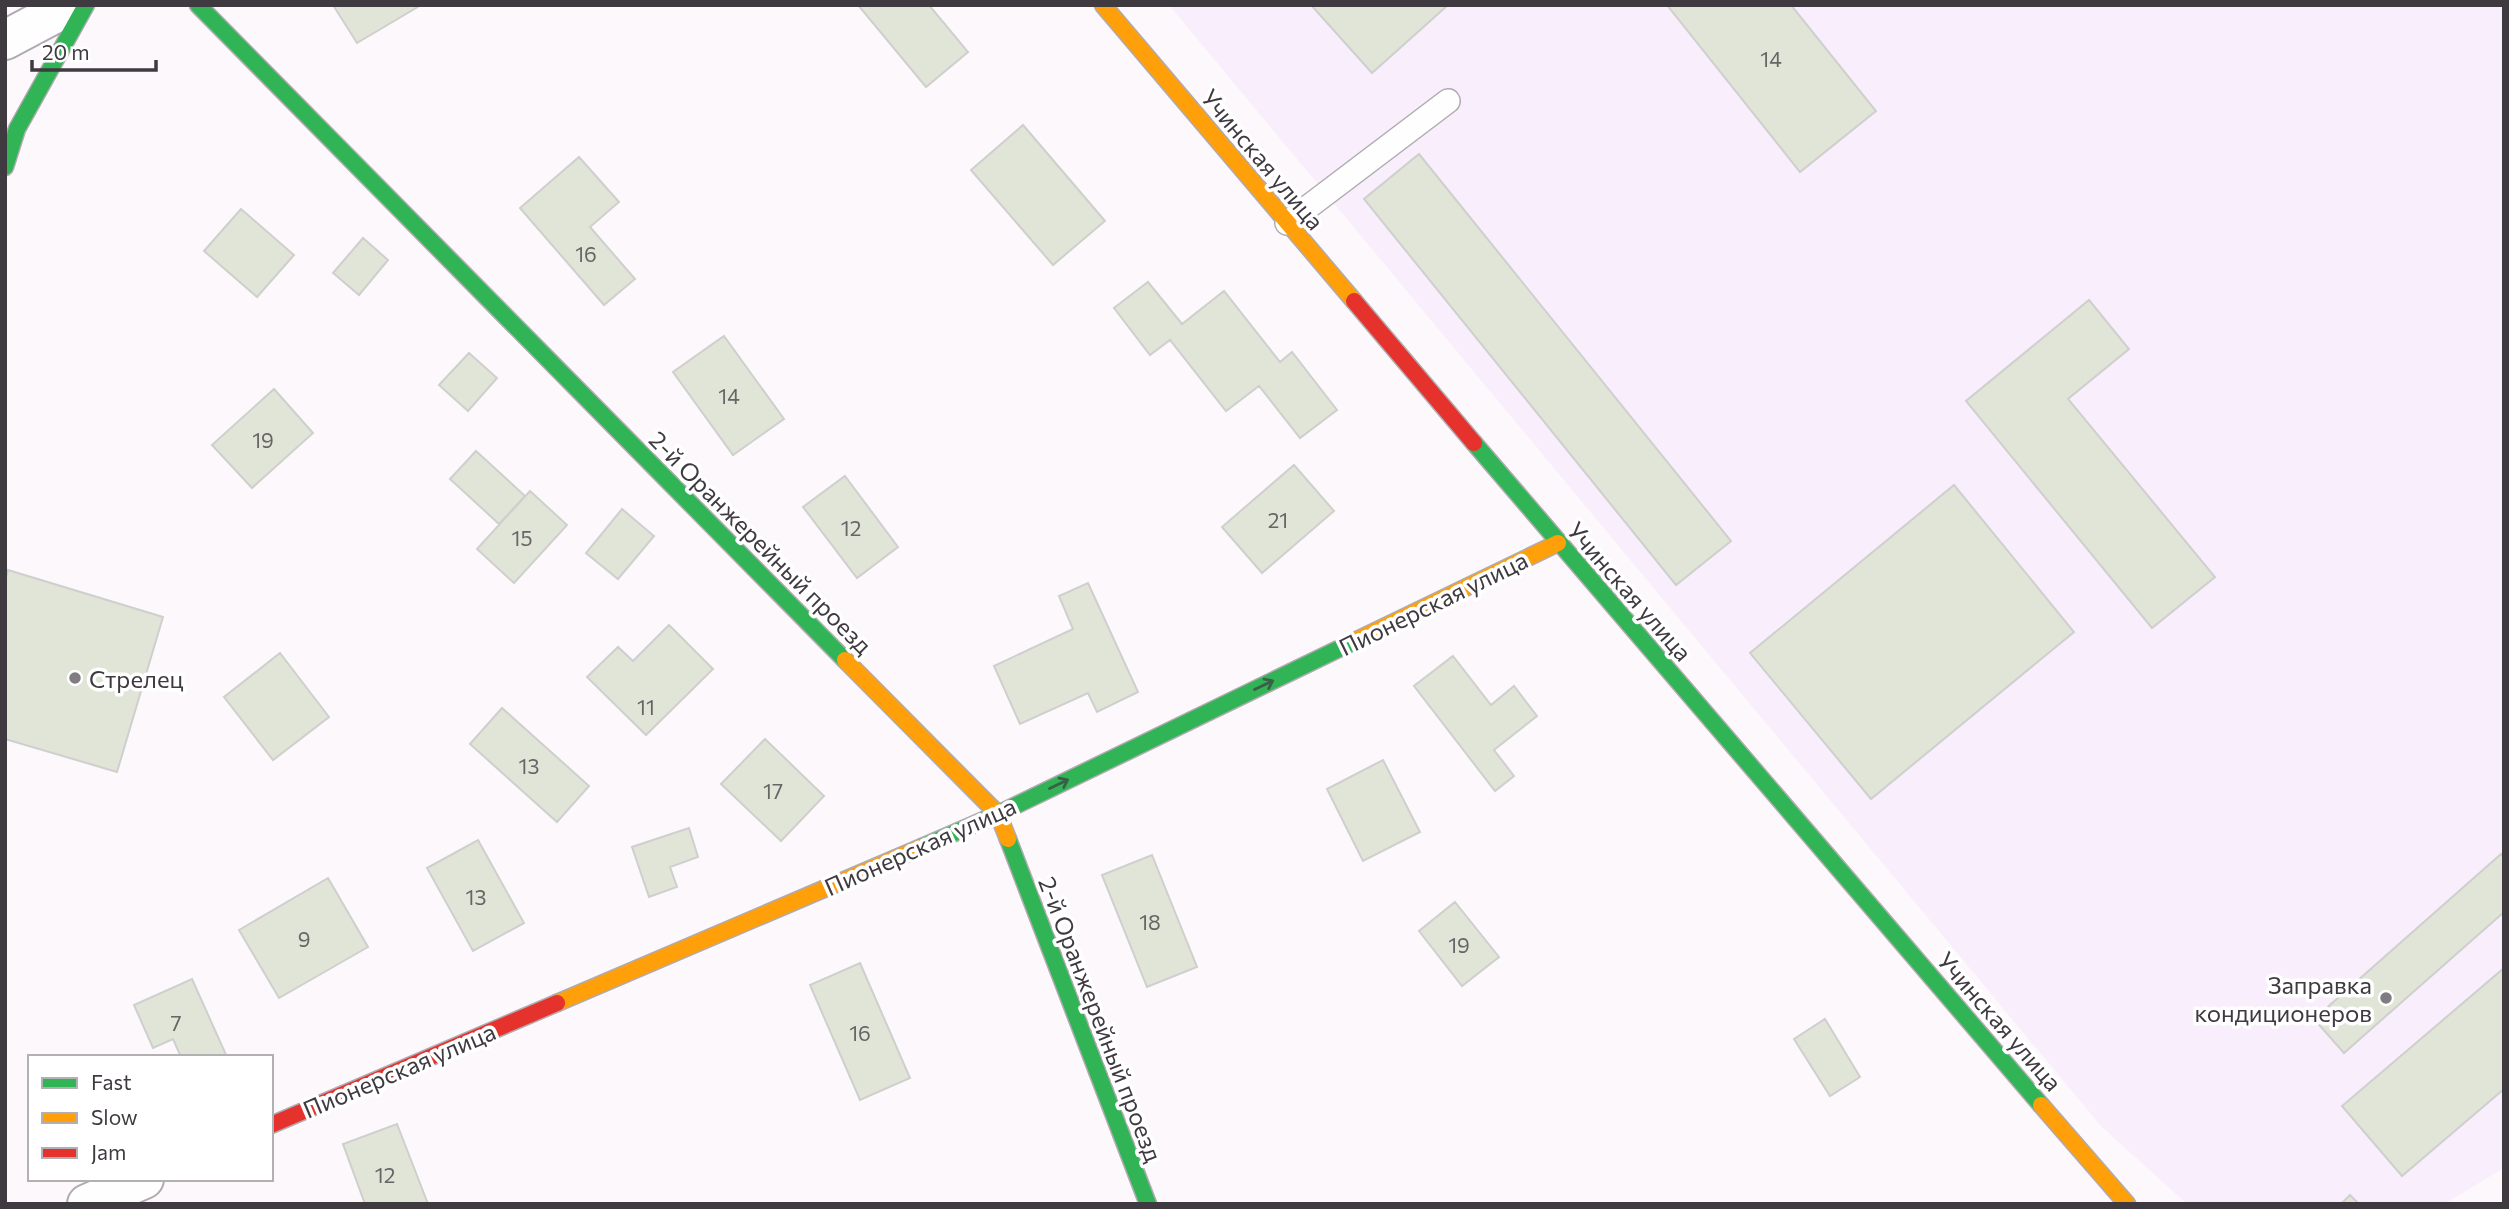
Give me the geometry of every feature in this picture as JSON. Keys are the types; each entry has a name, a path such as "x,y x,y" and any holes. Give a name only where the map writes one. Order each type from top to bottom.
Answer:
{"street":[{"path":"5,40 71,5"},
{"path":"5,167 17,129 86,5"},
{"name":"2-й Оранжерейный проезд","path":"198,5 998,814 1148,1204"},
{"name":"Учинская улица","path":"1102,5 1558,543 2127,1204"},
{"name":"Пионерская улица","path":"273,1124 998,814 1558,543"},
{"path":"87,1204 139,1181"}],"lane":[{"path":"1287,223 1448,101"}],"shaded area":[{"path":"1169,5 2504,5 2504,1168 2444,1204 2187,1204 2101,1126"}],"building":[{"path":"333,5 421,5 357,43"},
{"path":"858,5 929,5 968,52 926,87"},
{"path":"1311,5 1448,5 1372,73"},
{"path":"1667,5 1791,5 1876,111 1800,172"},
{"path":"1023,125 1105,221 1053,265 971,170"},
{"path":"1419,154 1731,541 1676,585 1364,199"},
{"path":"579,157 619,202 590,227 635,279 604,305 520,208"},
{"path":"241,209 294,255 257,297 204,251"},
{"path":"363,238 388,260 359,295 333,273"},
{"path":"1148,282 1182,324 1224,291 1280,362 1292,352 1337,410 1300,438 1259,386 1226,411 1170,340 1150,355 1114,308"},
{"path":"2089,300 2129,349 2068,399 2215,577 2152,628 1966,401"},
{"path":"724,336 784,419 733,455 673,372"},
{"path":"469,353 497,378 468,411 439,385"},
{"path":"274,389 313,433 252,488 212,445"},
{"path":"476,451 525,496 499,524 450,479"},
{"path":"1294,465 1334,511 1262,573 1222,527"},
{"path":"845,476 898,547 857,578 803,507"},
{"path":"1954,485 2074,632 1871,799 1750,653"},
{"path":"530,491 567,525 514,583 477,549"},
{"path":"622,509 654,536 618,579 586,553"},
{"name":"Стрелец","path":"8,570 163,617 117,772 5,739 5,581"},
{"path":"1088,583 1138,692 1097,712 1088,693 1020,724 994,666 1073,629 1059,596"},
{"path":"669,625 713,669 646,735 587,677 618,647 633,661"},
{"path":"280,653 329,717 273,760 224,697"},
{"path":"1453,656 1491,705 1514,686 1537,716 1494,750 1514,776 1495,791 1414,686"},
{"path":"502,708 589,786 557,822 470,744"},
{"path":"765,739 824,796 781,841 721,784"},
{"path":"1383,760 1420,832 1363,861 1327,789"},
{"path":"689,828 698,857 670,867 677,887 649,897 632,847"},
{"path":"478,840 524,923 473,951 427,868"},
{"path":"2501,854 2504,858 2504,912 2344,1053 2314,1019"},
{"path":"1152,855 1197,967 1147,987 1102,875"},
{"path":"328,878 368,947 279,998 239,930"},
{"path":"1455,902 1499,957 1462,986 1419,931"},
{"path":"860,963 910,1078 860,1100 810,985"},
{"path":"2504,968 2504,1089 2402,1176 2342,1106"},
{"path":"192,979 226,1055 180,1055 173,1039 153,1048 134,1005"},
{"path":"1825,1019 1860,1077 1830,1096 1794,1039"},
{"path":"397,1124 428,1204 365,1204 343,1144"},
{"path":"2350,1195 2359,1204 2341,1204"}],"traffic: fast":[{"path":"5,167 17,129 86,5"},
{"path":"198,5 845,660"},
{"path":"1474,443 2041,1105"},
{"path":"922,847 998,814 1357,640"},
{"path":"1008,839 1148,1204"}],"traffic: slow":[{"path":"1103,5 1354,301"},
{"path":"1357,640 1558,543"},
{"path":"845,660 998,814 1008,839"},
{"path":"557,1003 922,847"},
{"path":"2041,1105 2127,1204"}],"traffic: jam":[{"path":"1354,301 1474,443"},
{"path":"273,1124 557,1003"}],"place":[{"name":"Стрелец","path":"75,678"},
{"name":"Заправка кондиционеров","path":"2386,998"}]}
